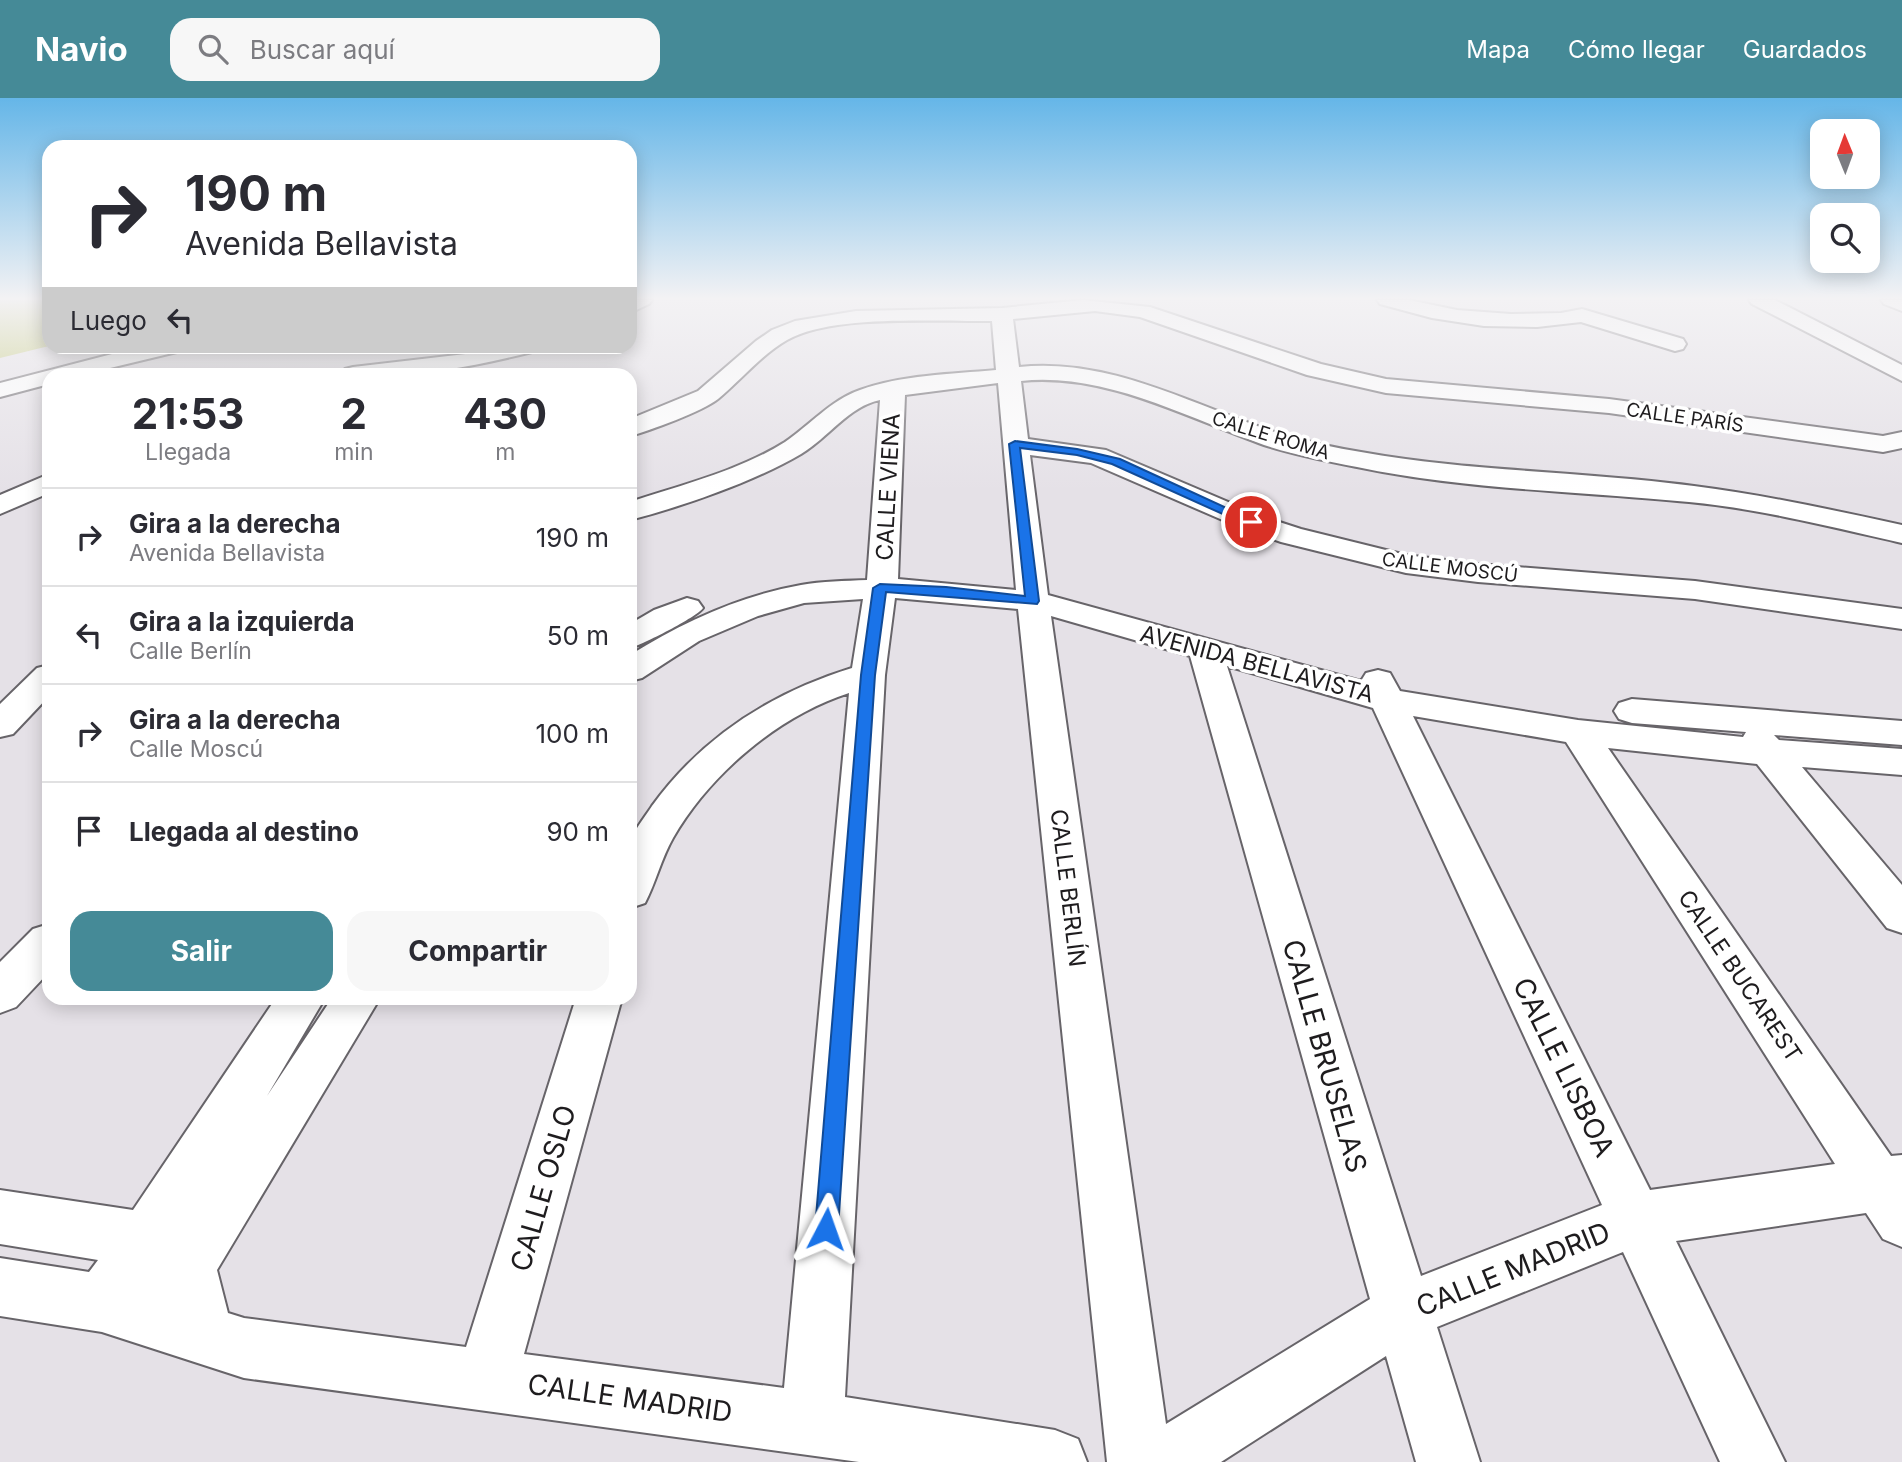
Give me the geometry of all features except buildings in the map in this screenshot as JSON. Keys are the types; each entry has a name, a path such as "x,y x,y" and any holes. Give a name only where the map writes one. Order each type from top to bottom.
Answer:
{"street":[{"path":"83,368 101,364"},
{"path":"404,368 442,364"},
{"name":"CALLE PARÍS","path":"637,425 707,396 744,364"},
{"name":"CALLE BERLÍN","path":"1005,364 1139,1462"},
{"name":"CALLE PARÍS","path":"1297,364 1386,386 1609,406 1896,447"},
{"name":"CALLE ROMA","path":"637,509 734,476 793,448 848,405 893,388 1006,373 1070,373 1107,379 1277,441 1359,460 1449,474 1692,494 1799,511 1902,534"},
{"path":"0,390 42,379"},
{"name":"CALLE VIENA","path":"812,1423 868,675 882,577 893,388"},
{"name":"CALLE MOSCÚ","path":"1015,444 1097,456 1251,522 1291,536 1406,564 1478,573 1695,590 1902,619"},
{"path":"0,493 42,473"},
{"path":"0,506 42,485"},
{"name":"AVENIDA BELLAVISTA","path":"637,634 665,617 735,589 802,573 882,577 946,591 1032,589 1380,686 1743,721 1902,733"},
{"name":"AVENIDA BELLAVISTA","path":"637,666 687,634 747,609 882,577"},
{"name":"AVENIDA BELLAVISTA","path":"1032,589 1205,649 1578,732 1768,752 1902,762"},
{"name":"CALLE BRUSELAS","path":"1205,649 1401,1313 1448,1462"},
{"path":"637,867 664,817 711,763 758,726 812,694 868,675"},
{"path":"0,725 42,683"},
{"name":"CALLE LISBOA","path":"1380,686 1753,1462"},
{"path":"1743,721 1902,916"},
{"name":"CALLE BUCAREST","path":"1578,732 1894,1195"},
{"path":"0,993 42,949"},
{"path":"167,1253 298,1005"},
{"path":"0,1287 125,1310 352,1005"},
{"name":"CALLE OSLO","path":"488,1378 597,1005"},
{"name":"CALLE MADRID","path":"1163,1462 1401,1313 1637,1219 1894,1195"},
{"path":"0,1217 167,1253"},
{"path":"167,1253 204,1336"},
{"name":"CALLE MADRID","path":"125,1310 244,1348 488,1378 812,1423 1055,1462"}],"route":[{"path":"826,1229 868,675 880,588 946,591 1032,601 1015,444 1077,452 1116,462 1251,522"}]}
